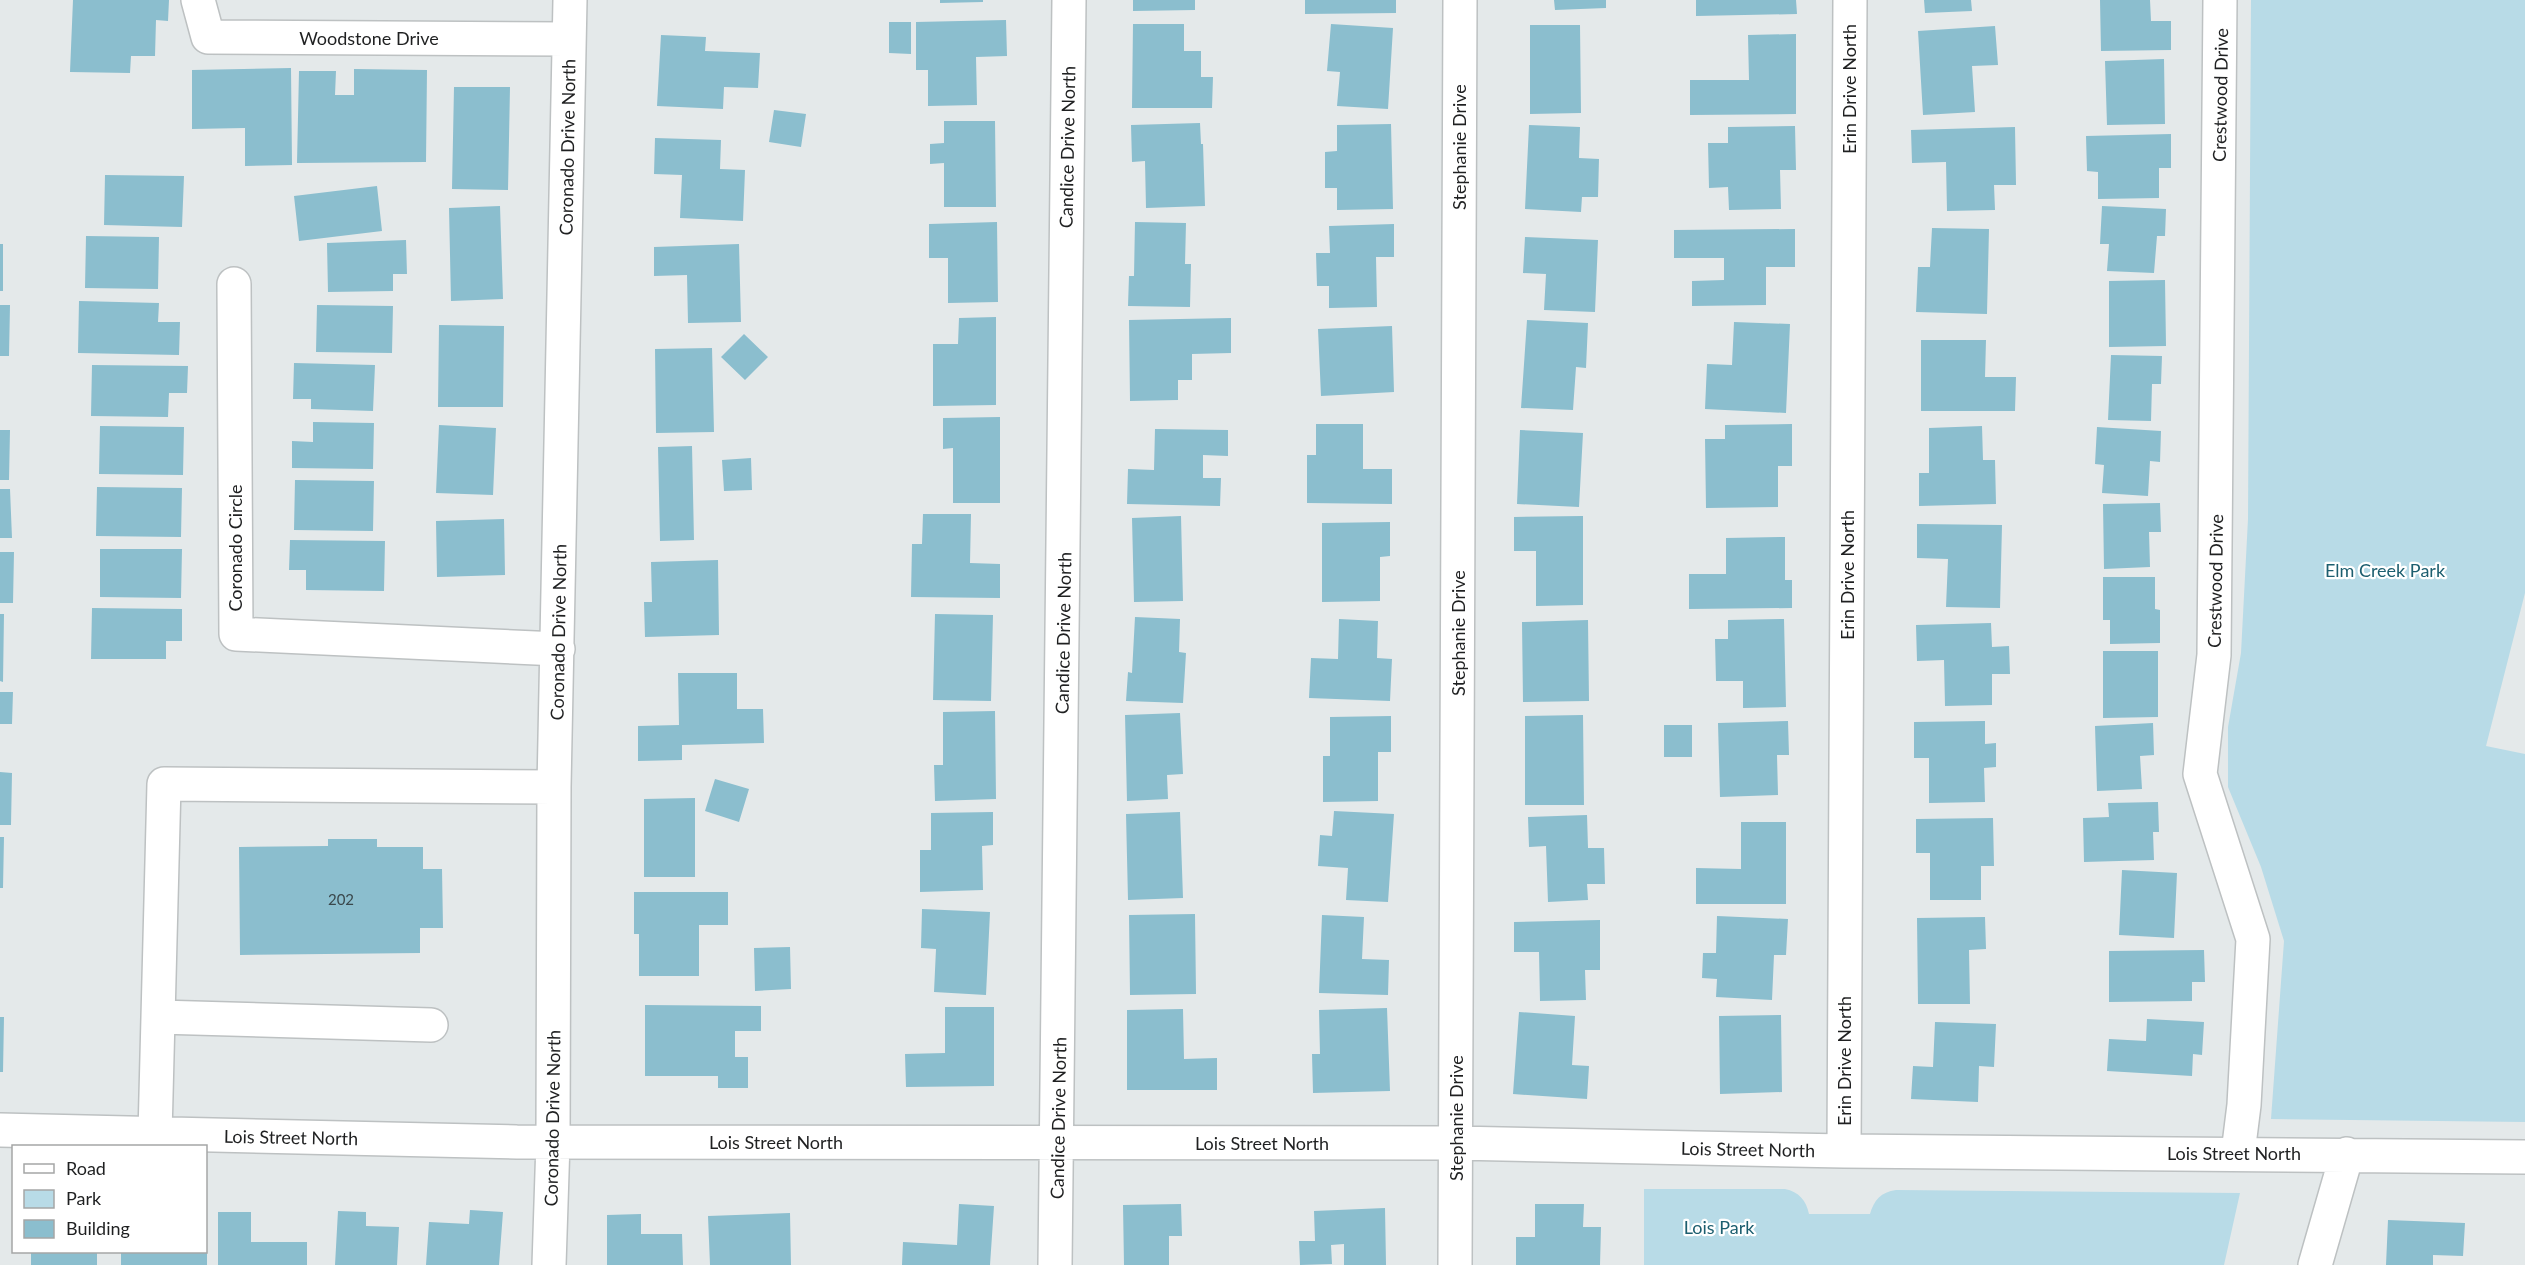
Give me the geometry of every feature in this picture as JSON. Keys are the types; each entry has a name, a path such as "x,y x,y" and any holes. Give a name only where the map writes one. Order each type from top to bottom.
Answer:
{"street":[{"name":"Woodstone Drive","path":"198,0 208,38 569,39"},
{"name":"Coronado Drive North","path":"549,1265 553,1142 554,787 570,0"},
{"name":"Candice Drive North","path":"1055,1265 1069,0"},
{"name":"Stephanie Drive","path":"1455,1265 1460,0"},
{"name":"Erin Drive North","path":"1844,1151 1850,0"},
{"name":"Crestwood Drive","path":"2220,0 2214,655 2200,774 2253,939 2244,1105 2238,1153"},
{"name":"Coronado Circle","path":"234,284 236,634 558,649"},
{"path":"154,1134 164,784 554,787"},
{"path":"159,1017 431,1025"},
{"name":"Lois Street North","path":"0,1130 553,1142 1456,1143 1844,1151 2525,1157"},
{"path":"2315,1265 2347,1154"}],"green space":[{"name":"Elm Creek Park","path":"2251,0 2525,0 2525,593 2486,746 2525,754 2525,1122 2271,1119 2284,941 2261,867 2228,787 2228,727 2241,653 2248,519"},
{"name":"Lois Park","path":"1644,1189 1785,1189 1801,1197 1809,1214 1870,1214 1879,1198 1896,1190 2240,1193 2224,1265 1644,1265"}],"building":[{"path":"73,0 169,0 168,21 156,20 155,56 131,56 130,73 70,72"},
{"path":"940,0 983,0 983,2 940,3"},
{"path":"1133,0 1195,0 1195,10 1133,11"},
{"path":"1305,0 1396,0 1396,13 1305,14"},
{"path":"1554,0 1606,0 1606,8 1555,10"},
{"path":"1696,0 1796,0 1797,14 1696,16"},
{"path":"1924,0 1971,0 1972,11 1925,13"},
{"path":"2100,0 2150,0 2151,21 2171,21 2171,50 2101,51"},
{"path":"1006,20 1007,56 976,57 977,105 928,106 928,70 916,70 916,22"},
{"path":"889,22 911,22 911,54 889,53"},
{"path":"1133,24 1184,24 1184,51 1201,51 1201,77 1213,77 1212,108 1132,108"},
{"path":"1331,24 1393,28 1388,109 1337,106 1340,72 1327,71"},
{"path":"1530,25 1580,25 1581,113 1530,114"},
{"path":"1995,26 1998,65 1972,66 1975,112 1923,115 1918,31"},
{"path":"1796,34 1796,114 1690,115 1690,80 1749,80 1748,35"},
{"path":"661,35 706,37 705,51 760,53 758,88 724,87 723,109 657,106"},
{"path":"2164,59 2165,124 2107,125 2105,61"},
{"path":"291,68 292,165 245,166 245,128 192,129 192,70"},
{"path":"354,69 427,70 426,162 297,163 299,71 336,71 335,95 354,95"},
{"path":"454,87 510,87 508,190 452,189"},
{"path":"774,110 806,114 801,147 769,142"},
{"path":"944,121 995,121 996,207 944,207 944,163 930,164 930,144 944,143"},
{"path":"1200,123 1205,206 1146,208 1145,161 1132,162 1131,125"},
{"path":"1391,124 1393,209 1337,210 1337,188 1325,188 1325,152 1337,151 1337,125"},
{"path":"1529,125 1580,127 1579,158 1599,159 1598,197 1582,197 1581,212 1525,209"},
{"path":"1795,126 1796,170 1780,170 1781,209 1729,210 1728,187 1709,188 1708,143 1728,143 1728,127"},
{"path":"2015,127 2016,185 1994,185 1995,210 1947,211 1946,162 1912,163 1911,130"},
{"path":"2171,134 2171,168 2159,168 2159,198 2098,199 2098,172 2087,171 2086,136"},
{"path":"655,138 721,140 720,169 745,170 743,221 680,218 682,175 654,174"},
{"path":"105,175 184,176 182,227 104,225"},
{"path":"377,186 382,231 299,241 294,196"},
{"path":"500,206 503,299 451,301 449,208"},
{"path":"2102,206 2166,209 2165,236 2157,236 2154,273 2107,271 2109,244 2100,244"},
{"path":"997,222 998,302 948,303 948,258 929,258 929,224"},
{"path":"1135,222 1186,223 1185,264 1191,264 1190,307 1128,306 1129,276 1134,276"},
{"path":"1394,224 1394,257 1376,257 1377,307 1329,308 1329,286 1317,286 1316,253 1330,253 1329,226"},
{"path":"1932,228 1989,229 1987,314 1916,312 1918,267 1930,267"},
{"path":"1795,229 1795,267 1766,267 1766,305 1692,306 1692,281 1724,280 1724,258 1674,258 1674,230"},
{"path":"86,236 159,237 158,289 85,288"},
{"path":"1525,237 1598,240 1595,312 1544,310 1546,274 1523,273"},
{"path":"406,240 407,274 393,274 393,291 328,292 327,243"},
{"path":"0,244 3,244 3,291 0,291"},
{"path":"739,244 741,322 688,323 687,275 654,276 654,247"},
{"path":"2165,280 2166,346 2109,347 2109,281"},
{"path":"79,301 159,303 158,322 180,322 179,355 78,353"},
{"path":"0,305 10,305 9,356 0,356"},
{"path":"317,305 393,306 392,353 316,352"},
{"path":"996,317 996,405 933,406 933,344 958,344 959,318"},
{"path":"1231,318 1231,353 1192,354 1192,380 1178,380 1178,400 1130,401 1129,320"},
{"path":"1527,320 1588,323 1586,368 1576,367 1573,410 1521,408"},
{"path":"1734,322 1790,324 1786,413 1705,409 1707,364 1732,365"},
{"path":"439,325 504,326 503,407 438,407"},
{"path":"1392,326 1394,392 1321,396 1318,329"},
{"path":"744,334 768,357 745,380 721,357"},
{"path":"1921,340 1986,340 1985,377 2016,377 2015,411 1921,411"},
{"path":"712,348 714,432 656,433 655,349"},
{"path":"2111,355 2162,356 2161,384 2152,384 2151,421 2108,420"},
{"path":"294,363 375,365 373,411 311,409 311,399 293,399"},
{"path":"92,365 188,366 187,393 169,393 168,417 91,416"},
{"path":"1000,417 1000,503 953,503 953,448 943,449 943,418"},
{"path":"313,422 374,423 373,469 292,468 292,441 313,442"},
{"path":"1316,424 1363,424 1363,469 1392,469 1392,504 1307,503 1307,455 1316,455"},
{"path":"1792,424 1792,466 1778,466 1778,507 1706,508 1705,439 1725,439 1725,425"},
{"path":"439,425 496,428 493,495 436,493"},
{"path":"100,426 184,427 183,475 99,474"},
{"path":"1982,426 1983,460 1995,460 1996,504 1919,506 1919,473 1929,473 1929,428"},
{"path":"2097,427 2161,431 2160,462 2150,461 2148,496 2102,493 2104,465 2095,464"},
{"path":"1155,429 1228,430 1228,456 1203,455 1203,478 1221,478 1220,506 1127,504 1128,469 1154,470"},
{"path":"0,430 10,430 9,480 0,480"},
{"path":"1520,430 1583,433 1579,507 1517,504"},
{"path":"692,446 694,540 660,541 658,447"},
{"path":"751,458 752,490 724,491 722,460"},
{"path":"295,480 374,481 373,531 294,530"},
{"path":"97,487 182,488 181,537 96,536"},
{"path":"0,489 10,489 12,538 0,538"},
{"path":"2160,503 2161,532 2149,532 2150,567 2104,569 2103,504"},
{"path":"923,514 971,514 970,563 1000,564 1000,598 911,597 912,544 922,544"},
{"path":"1181,516 1183,601 1134,602 1132,518"},
{"path":"1583,516 1583,605 1536,606 1536,551 1514,551 1514,517"},
{"path":"504,519 505,575 437,577 436,521"},
{"path":"1390,522 1390,556 1380,557 1380,601 1322,602 1322,523"},
{"path":"1917,524 2002,525 2000,608 1946,607 1948,559 1917,558"},
{"path":"1785,537 1785,580 1792,580 1792,608 1689,609 1689,574 1726,574 1726,538"},
{"path":"290,540 385,541 384,591 306,590 306,570 289,570"},
{"path":"100,549 182,549 181,598 100,597"},
{"path":"0,552 14,552 13,603 0,603"},
{"path":"718,560 719,635 645,637 644,602 652,602 651,562"},
{"path":"2103,577 2155,577 2155,609 2160,610 2160,643 2110,644 2110,620 2103,620"},
{"path":"92,608 182,609 182,641 166,641 166,659 91,659"},
{"path":"0,614 4,614 3,682 0,681"},
{"path":"935,614 993,615 991,701 933,700"},
{"path":"1135,617 1180,619 1179,652 1186,653 1183,703 1126,701 1128,672 1132,673"},
{"path":"1339,619 1378,621 1377,658 1392,659 1390,701 1309,698 1311,658 1338,659"},
{"path":"1784,619 1786,707 1743,708 1743,681 1716,681 1715,639 1728,639 1728,620"},
{"path":"1588,620 1589,701 1523,702 1522,622"},
{"path":"1991,623 1992,647 2009,646 2010,674 1992,674 1992,705 1945,706 1944,660 1917,661 1916,625"},
{"path":"2103,651 2158,651 2158,717 2103,718"},
{"path":"678,673 737,673 737,709 763,709 764,743 682,745 682,760 638,761 638,726 679,725"},
{"path":"0,692 13,692 12,724 0,724"},
{"path":"995,711 996,799 935,801 934,765 943,765 943,712"},
{"path":"1180,713 1183,774 1167,775 1168,799 1127,801 1125,715"},
{"path":"1583,715 1584,805 1525,805 1525,716"},
{"path":"1391,716 1391,752 1378,752 1378,801 1323,802 1323,756 1330,756 1330,717"},
{"path":"1788,721 1789,755 1777,755 1778,795 1720,797 1718,723"},
{"path":"1985,721 1985,744 1996,743 1996,767 1984,768 1985,802 1929,803 1929,758 1914,758 1914,722"},
{"path":"2153,723 2154,755 2140,756 2142,789 2097,791 2095,726"},
{"path":"1664,725 1692,725 1692,757 1664,757"},
{"path":"0,772 12,773 11,825 0,825"},
{"path":"715,779 749,789 739,822 705,811"},
{"path":"695,798 695,877 644,877 644,799"},
{"path":"2158,802 2159,832 2153,832 2154,860 2084,862 2083,818 2109,817 2108,803"},
{"path":"1334,811 1394,814 1388,902 1346,900 1348,868 1318,866 1320,835 1332,836"},
{"path":"993,812 993,845 982,846 983,890 920,892 920,850 931,850 931,813"},
{"path":"1180,812 1183,898 1128,900 1126,814"},
{"path":"1587,815 1588,848 1604,848 1605,884 1587,884 1588,900 1548,902 1546,846 1529,847 1528,817"},
{"path":"1993,818 1994,866 1981,866 1981,900 1930,900 1930,853 1916,853 1916,819"},
{"path":"1741,822 1786,822 1786,904 1696,904 1696,868 1741,869"},
{"path":"0,837 4,837 3,888 0,888"},
{"path":"328,839 377,839 377,847 423,847 423,869 442,869 443,928 420,928 420,953 240,955 239,847 328,846"},
{"path":"2122,870 2177,873 2174,938 2119,935"},
{"path":"634,892 728,892 728,925 699,925 699,976 639,976 639,934 634,934"},
{"path":"922,909 990,912 986,995 934,992 936,949 921,948"},
{"path":"1195,914 1196,994 1130,995 1129,915"},
{"path":"1322,915 1364,917 1362,959 1389,960 1388,995 1319,993"},
{"path":"1717,916 1788,919 1786,955 1774,955 1772,1000 1716,997 1717,979 1702,978 1703,953 1716,953"},
{"path":"1985,917 1986,949 1969,950 1970,1004 1918,1004 1917,918"},
{"path":"1600,920 1600,970 1585,970 1586,1000 1540,1001 1539,952 1514,952 1514,922"},
{"path":"790,947 791,989 755,991 754,948"},
{"path":"2204,950 2205,982 2192,982 2192,1001 2109,1002 2109,951"},
{"path":"645,1005 761,1006 761,1031 735,1031 735,1057 748,1057 748,1088 718,1088 718,1076 645,1076"},
{"path":"945,1007 994,1007 994,1086 906,1087 905,1054 945,1053"},
{"path":"1387,1008 1390,1091 1313,1093 1312,1054 1320,1054 1319,1010"},
{"path":"1183,1009 1184,1059 1217,1058 1217,1090 1127,1090 1127,1010"},
{"path":"1519,1012 1575,1016 1572,1065 1589,1066 1587,1099 1513,1094"},
{"path":"1781,1015 1782,1092 1720,1094 1719,1016"},
{"path":"0,1017 4,1017 3,1072 0,1072"},
{"path":"2147,1019 2204,1022 2202,1055 2193,1054 2192,1076 2107,1071 2109,1039 2146,1041"},
{"path":"1935,1022 1996,1024 1994,1067 1979,1066 1978,1102 1911,1099 1913,1066 1933,1067"},
{"path":"959,1204 994,1206 990,1265 902,1265 903,1242 957,1245"},
{"path":"1181,1204 1182,1236 1169,1236 1169,1265 1124,1265 1123,1205"},
{"path":"1535,1204 1584,1204 1583,1227 1601,1227 1600,1265 1516,1265 1516,1237 1535,1237"},
{"path":"1385,1208 1386,1265 1344,1265 1344,1244 1331,1245 1332,1264 1300,1265 1299,1241 1315,1241 1314,1211"},
{"path":"470,1210 503,1212 499,1265 426,1265 429,1222 469,1224"},
{"path":"338,1211 366,1212 366,1226 399,1227 397,1265 335,1265"},
{"path":"218,1212 251,1212 251,1242 307,1242 307,1265 218,1265"},
{"path":"790,1213 791,1265 710,1265 708,1216"},
{"path":"641,1214 641,1234 682,1234 683,1265 607,1265 607,1215"},
{"path":"2388,1220 2465,1223 2463,1256 2433,1255 2433,1265 2386,1265"},
{"path":"31,1253 97,1253 97,1265 31,1265"},
{"path":"121,1253 207,1253 207,1265 121,1265"}]}
